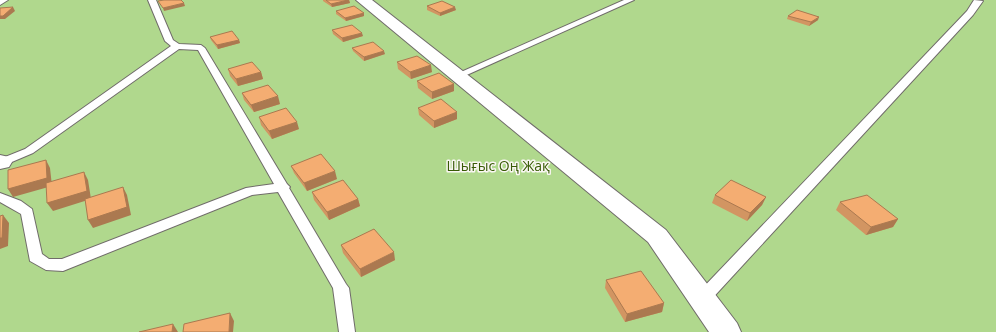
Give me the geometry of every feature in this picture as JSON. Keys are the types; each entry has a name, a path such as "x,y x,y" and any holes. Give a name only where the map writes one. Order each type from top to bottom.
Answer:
{"street":[{"path":"363,0 657,236 726,332"}],"lane":[{"path":"152,0 169,41 176,46 202,48 284,187 340,288 347,332"},
{"path":"457,76 630,0"},
{"path":"702,299 970,13 979,2 978,0"},
{"path":"0,163 28,151 176,46"},
{"path":"0,197 16,204 27,212 35,257 46,264 63,264 250,191 284,187"}],"green space":[{"name":"Шығыс Оң Жақ","path":"0,0 996,0 996,332 0,332"}],"building":[{"path":"181,0 184,3 163,8 158,1"},
{"path":"326,0 348,0 331,4"},
{"path":"442,1 455,7 440,13 427,6"},
{"path":"354,6 364,13 345,18 336,11"},
{"path":"13,7 3,16 0,16 0,8"},
{"path":"797,10 819,17 811,22 788,16"},
{"path":"352,25 362,33 342,38 332,30"},
{"path":"232,31 239,40 217,45 210,37"},
{"path":"373,42 384,51 364,57 352,48"},
{"path":"417,56 431,65 410,72 397,62"},
{"path":"252,62 261,72 236,79 228,69"},
{"path":"439,73 454,84 432,92 417,81"},
{"path":"268,85 278,96 251,105 242,93"},
{"path":"441,99 457,112 434,121 418,108"},
{"path":"286,108 297,122 269,131 259,117"},
{"path":"321,154 335,171 304,183 291,166"},
{"path":"46,160 47,178 8,189 8,170"},
{"path":"84,172 87,191 47,203 46,183"},
{"path":"343,180 358,199 327,212 312,192"},
{"path":"731,180 766,197 750,213 715,195"},
{"path":"123,187 127,207 88,220 85,199"},
{"path":"867,195 898,219 871,227 840,202"},
{"path":"3,215 2,238 0,238 0,216"},
{"path":"374,229 394,252 360,269 341,245"},
{"path":"641,271 664,303 627,314 606,280"},
{"path":"230,313 229,332 183,332 184,324"},
{"path":"173,324 172,332 139,332"}]}
